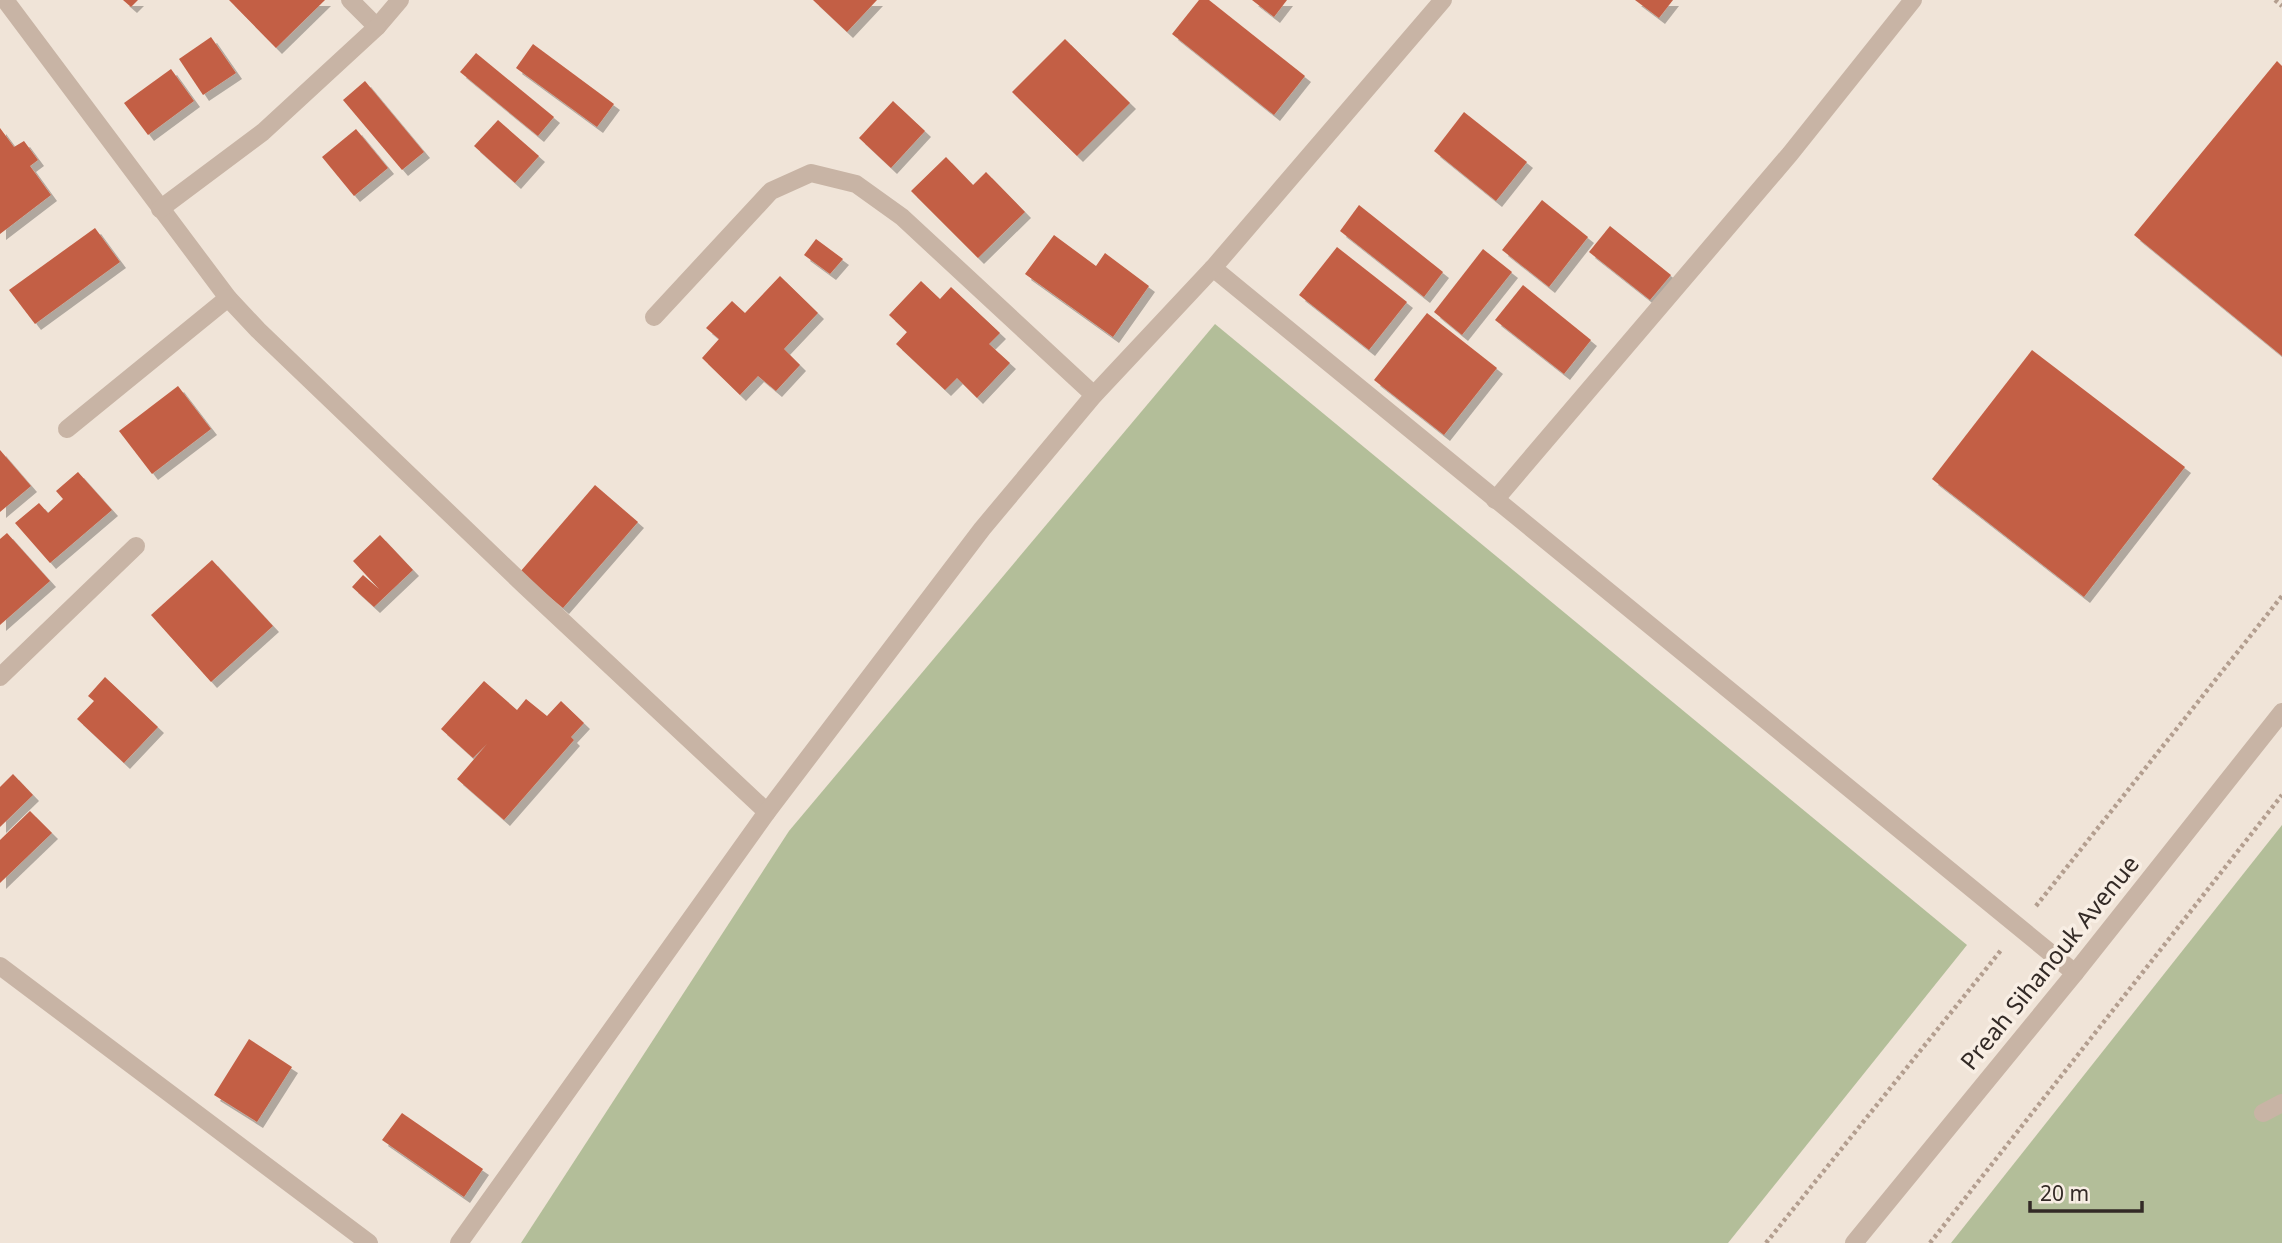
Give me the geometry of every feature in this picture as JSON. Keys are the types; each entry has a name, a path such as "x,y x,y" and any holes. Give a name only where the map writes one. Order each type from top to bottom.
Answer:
{"street":[{"path":"5,0 228,298 525,586 766,813"},
{"path":"350,0 377,27"},
{"path":"160,209 263,132 377,27 400,0"},
{"path":"458,1243 766,813 982,529 1094,394 1213,268 1443,0"},
{"path":"1495,500 1790,153 1913,0"},
{"path":"654,317 771,191 811,173 856,184 902,217 1094,394"},
{"path":"1213,268 2075,973"},
{"path":"67,429 228,298"},
{"path":"0,677 136,546"},
{"name":"Preah Sihanouk Avenue","path":"1854,1243 2075,973 2282,712"},
{"path":"0,966 369,1243"},
{"path":"2263,1113 2282,1103"}],"path":[{"path":"2275,0 2282,6"},
{"path":"1930,1243 2282,795"}],"green space":[{"path":"1215,324 1967,945 1728,1243 521,1243 789,831"},
{"path":"2282,825 2282,1243 1951,1243"}],"building":[{"path":"123,0 138,0 131,7"},
{"path":"229,0 325,0 276,48"},
{"path":"813,0 877,0 847,32"},
{"path":"1199,0 1209,0 1305,76 1274,115 1172,34"},
{"path":"1252,0 1287,0 1274,17"},
{"path":"1635,0 1673,0 1659,18"},
{"path":"211,37 236,73 203,95 179,59"},
{"path":"1065,39 1130,103 1077,156 1012,92"},
{"path":"533,44 614,104 597,127 516,68"},
{"path":"476,53 554,117 538,136 460,72"},
{"path":"2277,61 2282,66 2282,356 2134,235"},
{"path":"171,69 194,101 148,135 124,103"},
{"path":"365,81 424,152 402,170 343,100"},
{"path":"893,101 925,131 891,168 859,138"},
{"path":"1464,112 1527,162 1496,201 1434,151"},
{"path":"498,120 539,156 515,183 474,146"},
{"path":"0,128 14,147 24,141 38,160 30,166 51,195 0,234"},
{"path":"356,129 388,168 354,196 322,157"},
{"path":"946,157 973,185 986,172 1025,212 978,258 911,191"},
{"path":"1542,200 1588,237 1549,287 1502,250"},
{"path":"1359,205 1443,272 1424,297 1340,231"},
{"path":"1610,226 1671,275 1650,300 1589,252"},
{"path":"95,228 120,262 35,324 9,290"},
{"path":"1054,235 1096,266 1105,253 1149,286 1113,337 1025,274"},
{"path":"816,239 843,259 830,274 804,255"},
{"path":"1337,247 1407,302 1369,350 1299,295"},
{"path":"1483,249 1512,272 1462,335 1434,312"},
{"path":"780,276 818,313 784,349 800,365 776,391 758,376 740,395 702,358 719,339 706,328 732,301 745,313"},
{"path":"921,281 940,299 951,287 1000,333 989,344 1010,363 977,398 957,378 945,390 896,344 907,332 889,315"},
{"path":"1523,285 1591,340 1564,374 1495,320"},
{"path":"1427,313 1497,368 1444,435 1374,380"},
{"path":"2032,350 2185,467 2084,597 1932,479"},
{"path":"178,386 211,429 152,474 119,431"},
{"path":"0,450 31,486 0,512"},
{"path":"78,472 112,510 50,563 15,523 39,503 48,513 63,499 56,491"},
{"path":"595,485 638,522 563,608 520,572"},
{"path":"7,533 50,581 0,625 0,539"},
{"path":"380,535 413,570 374,607 352,587 363,575 379,589 353,561"},
{"path":"212,560 273,626 211,682 151,615"},
{"path":"105,677 158,727 124,763 77,719 94,701 88,696"},
{"path":"484,681 517,710 526,699 547,716 561,701 584,723 571,737 574,740 504,820 457,779 487,744 473,758 441,729"},
{"path":"13,774 33,795 0,827 0,787"},
{"path":"30,811 52,833 0,883 0,840"},
{"path":"249,1039 292,1067 257,1122 214,1095"},
{"path":"402,1113 483,1169 464,1197 382,1140"}]}
